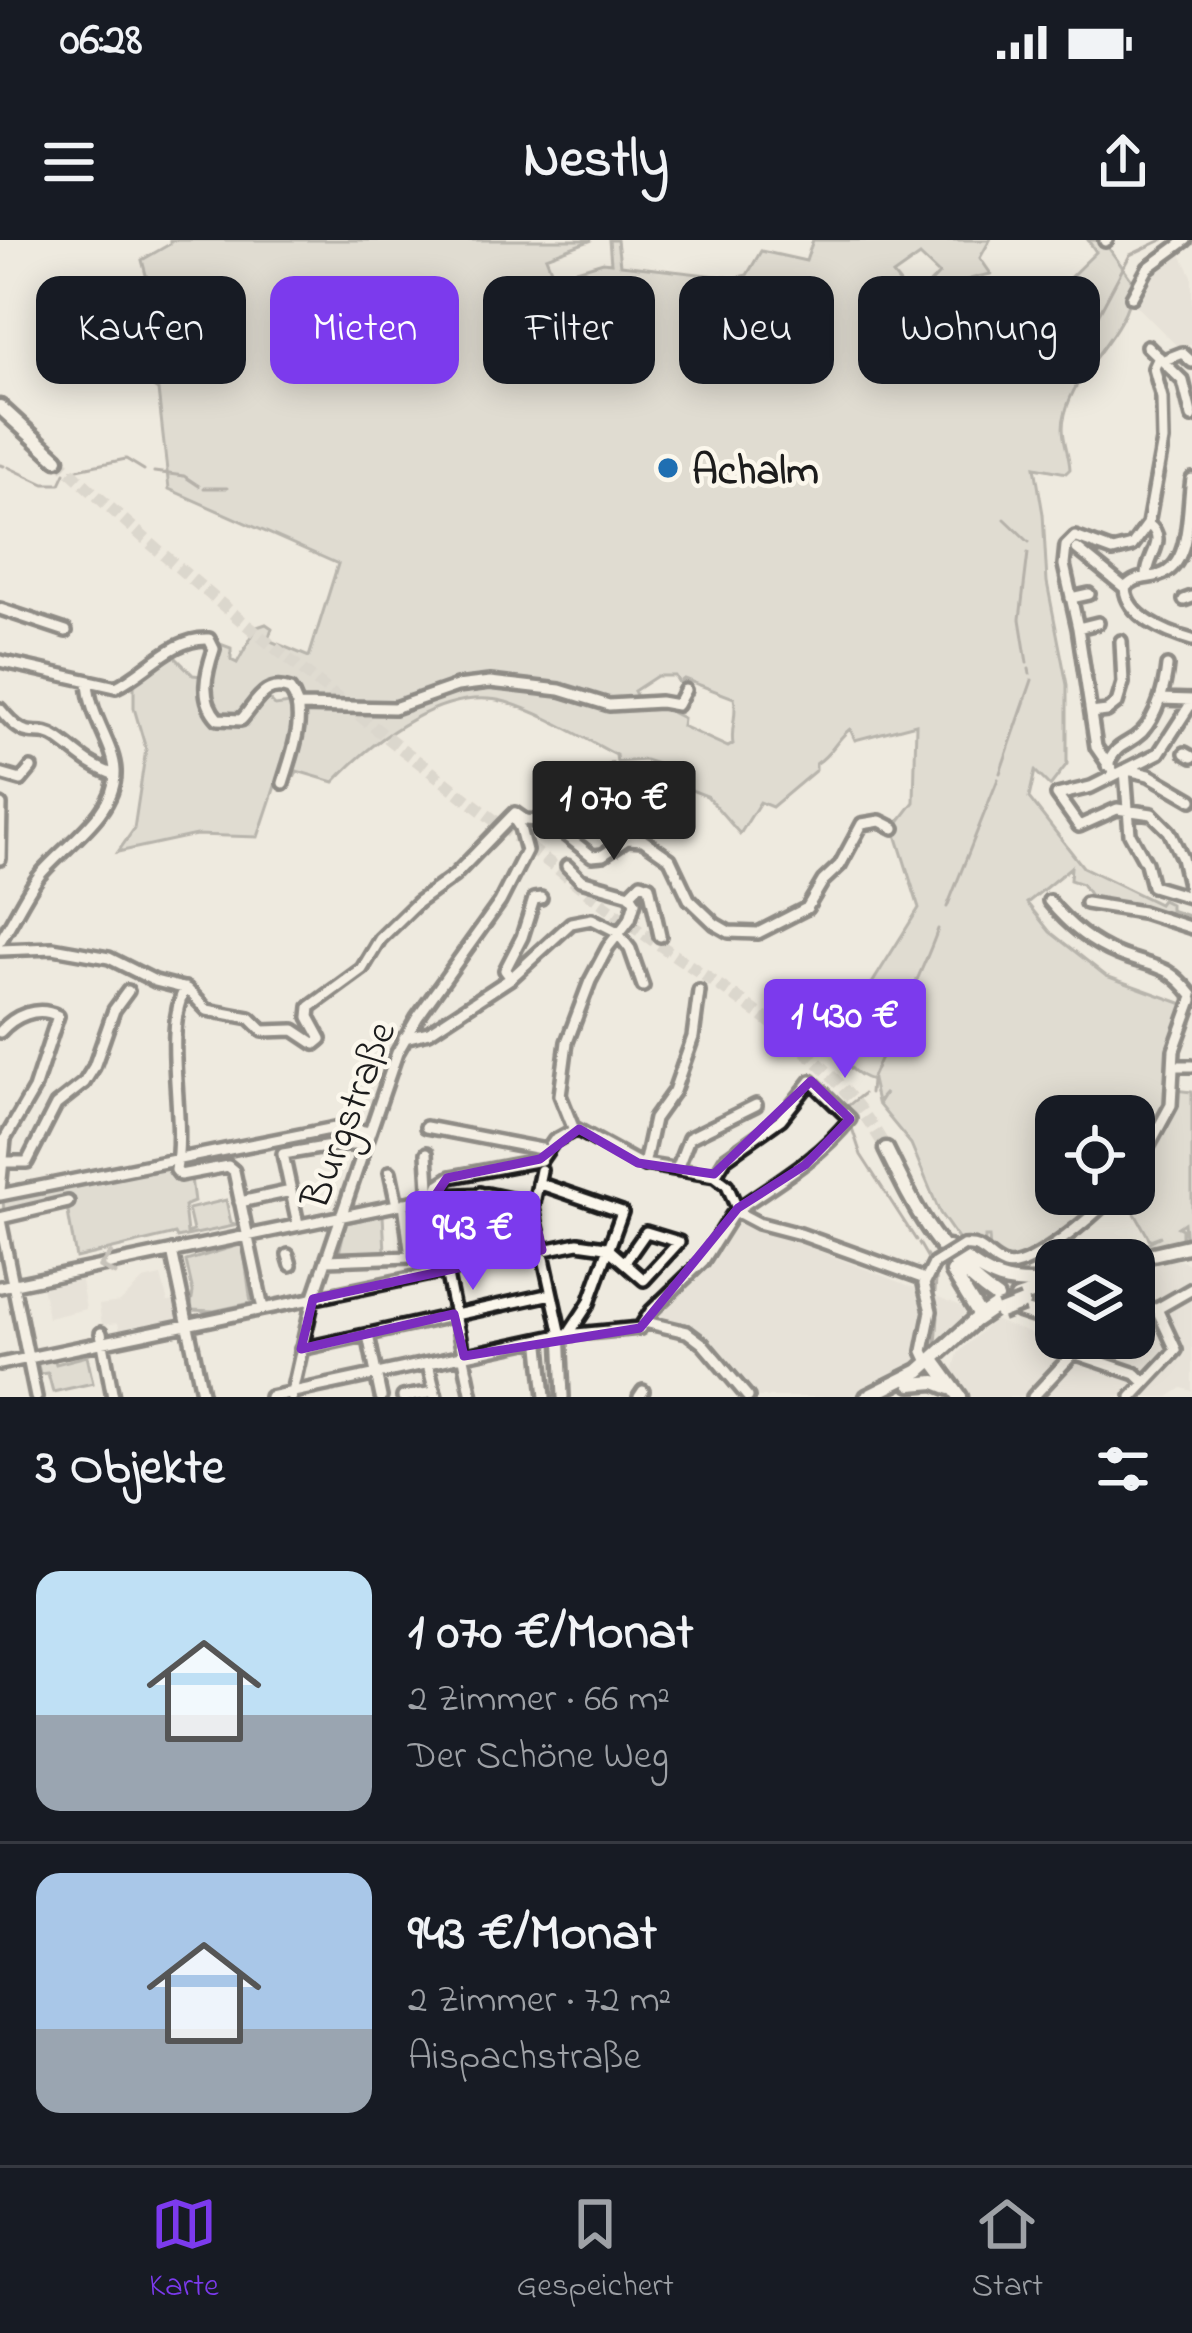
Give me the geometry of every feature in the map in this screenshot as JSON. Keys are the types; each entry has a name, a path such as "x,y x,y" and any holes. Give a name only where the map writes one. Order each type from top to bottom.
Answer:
{"main road":[{"path":"0,407 57,459"},
{"path":"886,1149 977,1308"},
{"path":"937,1240 998,1306"},
{"path":"937,1240 1000,1281 1035,1284"},
{"path":"1155,1257 1186,1250"},
{"path":"867,1397 933,1365 977,1308 1020,1304 1035,1296"},
{"path":"1020,1304 1035,1312"},
{"path":"883,1397 910,1384 952,1352 998,1306"},
{"path":"952,1352 955,1391"},
{"path":"933,1365 955,1391"},
{"path":"910,1384 934,1382 955,1391"}],"street":[{"path":"1132,297 1148,268 1186,240"},
{"path":"1147,346 1183,381 1192,417"},
{"path":"1192,362 1182,352 1162,359 1154,368 1162,398 1163,441 1148,524 1132,546 1113,551 1075,537 1066,546 1064,565 1096,747 1119,770 1149,775 1192,800"},
{"path":"1125,588 1135,578 1159,575 1179,563 1190,536 1192,479"},
{"path":"1147,576 1160,541 1148,524"},
{"path":"1077,549 1125,588 1129,603 1144,617 1192,640"},
{"path":"1071,598 1089,594"},
{"path":"0,609 66,631"},
{"path":"1078,628 1098,623"},
{"path":"0,661 119,686 178,645 202,638 214,646 206,690 208,706 218,719 241,721 262,693 274,687 290,690 300,706 283,783"},
{"path":"1091,713 1118,704 1122,692 1120,641"},
{"path":"1160,699 1192,701 1166,748 1119,770 1091,787 1058,795 1079,826 1118,809 1126,809 1143,815 1152,814 1169,831 1182,858 1192,898 1154,888 1130,834 1126,809 1119,770 1118,744 1144,730 1160,699 1167,666"},
{"path":"88,681 116,775 100,811 35,882 0,945 85,951 109,958 154,981 185,988 207,1010 250,1018 263,1030 294,1030 312,1042 321,1039 309,1017 310,1007 362,969 380,939 454,876 515,813 525,820 549,822 592,856 603,855 627,839 643,840 670,860 688,899 715,924 726,931 753,933 805,910 862,824 880,821 894,828"},
{"path":"300,706 394,707 457,686 490,682 560,690 616,706 677,705 685,690"},
{"path":"0,710 24,734 57,739 85,764 116,775"},
{"path":"0,774 21,780 31,768"},
{"path":"0,859 4,806"},
{"name":"Burgstraße","path":"291,1395 313,1299 404,1038 500,902 523,856 526,845 512,816"},
{"path":"567,866 579,879 616,886 630,894 635,907 590,981 565,1048 560,1095 574,1130"},
{"path":"630,894 638,884 649,886 660,937"},
{"path":"511,978 505,970 507,961 522,937 534,899 541,898"},
{"path":"1049,901 1094,942 1166,969 1192,997 1174,1050 1171,1105 1155,1134"},
{"path":"1086,903 1142,912 1192,928"},
{"path":"404,1038 429,1032 511,978 571,922 592,919 619,933 643,986"},
{"path":"185,988 176,1008 174,1033 179,1076 178,1174 231,1168 263,1309"},
{"path":"4,1162 27,1162 56,1105 84,1083 101,1056 114,1010 128,991"},
{"path":"644,1165 654,1119 676,1088 694,1036 699,992"},
{"path":"0,1032 14,1018 45,1011 58,1016 34,1090 5,1139 0,1192 340,1127 370,1132"},
{"path":"1174,1066 1192,1066"},
{"path":"642,1325 700,1265 731,1217 805,1165 850,1119 811,1081 775,1124 726,1158 716,1176"},
{"path":"677,1169 687,1139 756,1105"},
{"path":"426,1126 546,1150"},
{"path":"433,1197 451,1177 540,1160 574,1130 586,1132 644,1165 716,1176 727,1185 738,1211 758,1223 925,1279"},
{"path":"298,1224 283,1155 365,1145"},
{"path":"427,1154 445,1271 472,1397"},
{"path":"542,1170 533,1204 547,1295 560,1338 563,1397"},
{"path":"356,1171 374,1173"},
{"path":"390,1172 411,1257"},
{"path":"538,1183 622,1212 589,1303 560,1338"},
{"path":"240,1202 291,1191"},
{"path":"480,1193 493,1261"},
{"path":"0,1287 433,1197 480,1193 533,1204"},
{"path":"36,1397 0,1219 68,1202"},
{"path":"933,1365 924,1347 931,1312 925,1279 934,1264 963,1246 980,1247 1007,1265 1026,1264 1088,1215"},
{"path":"326,1260 411,1257 439,1238 484,1222 535,1217"},
{"path":"0,1364 102,1338 188,1325 583,1242 610,1249 625,1262 645,1279 679,1242 646,1232 625,1262"},
{"path":"172,1251 202,1397"},
{"path":"1132,1397 1176,1351 1157,1309 1192,1289"},
{"path":"301,1348 547,1295"},
{"path":"270,1397 642,1325 687,1332 703,1343 748,1397"},
{"path":"368,1335 381,1397"},
{"path":"102,1338 113,1397"},
{"path":"540,1346 544,1397"},
{"path":"1033,1397 1074,1353 1136,1374 1145,1382"},
{"path":"407,1397 435,1395 428,1364"}],"highlighted area":[{"path":"811,1081 850,1119 805,1165 738,1208 640,1328 464,1356 454,1314 301,1349 313,1299 542,1250 532,1203 435,1196 447,1178 540,1159 579,1129 638,1163 714,1174"}],"shaded area":[{"path":"170,240 592,240 546,257 552,272 560,275 611,263 609,240 617,240 620,265 716,276 679,276 679,384 834,384 834,276 743,276 761,251 806,261 813,240 990,240 980,258 991,274 937,276 920,256 894,276 858,276 858,384 1078,384 1063,428 1070,469 1066,473 1035,467 1047,582 1067,685 1067,764 1050,786 1035,771 1029,798 1083,867 1159,904 1162,900 1170,904 1170,910 1192,917 1192,927 1139,905 1093,900 1082,884 1070,880 1071,867 1027,903 1050,932 1106,976 1186,1005 1171,1052 1174,1090 1192,1092 1192,1242 1186,1243 1184,1223 1178,1227 1182,1242 1155,1246 1161,1236 1149,1239 1136,1215 1155,1215 1155,1095 1035,1095 1035,1215 1086,1215 1053,1239 1035,1239 1035,1252 1022,1262 1003,1260 990,1250 989,1237 985,1245 961,1243 940,1213 911,1144 878,1104 885,1093 877,1102 872,1080 854,1071 840,1055 835,1043 919,908 894,828 914,802 916,724 855,740 850,729 816,764 816,770 772,807 760,802 740,834 707,796 678,785 680,781 667,775 667,767 645,760 617,762 616,755 506,702 459,701 389,734 334,782 297,771 295,776 281,768 258,837 196,835 118,852 134,829 146,749 134,708 134,682 171,653 193,675 203,676 208,714 222,723 241,724 264,694 275,706 291,704 289,694 274,685 261,690 241,720 216,716 207,678 215,642 231,648 231,660 237,663 257,627 266,624 272,628 268,640 309,657 338,564 169,489 158,390 149,384 246,384 246,276 146,276 142,260","holes":["657,676 675,676 679,683 684,679 734,698 733,744 728,747 682,726 683,718 661,707 643,708 634,691"]},
{"path":"1088,240 1103,240 1133,282 1100,351 1100,276 1071,276 1096,252"},
{"path":"1179,250 1192,276 1192,344 1180,349 1134,303 1151,269"},
{"path":"173,1167 182,1178 191,1178 194,1202 184,1206 187,1233 193,1231 188,1209 226,1200 231,1223 238,1225 177,1238 175,1234 76,1258 66,1201 4,1215 3,1198"},
{"path":"383,1215 385,1251 339,1253 346,1223"},
{"path":"731,1217 959,1305 965,1312 946,1343 860,1397 752,1397 703,1343 647,1317 703,1261 714,1234"},
{"path":"243,1244 251,1303 214,1311 190,1310 193,1292 186,1261"},
{"path":"1170,1256 1192,1265 1192,1391 1182,1388 1168,1397 967,1397 952,1376 958,1353 993,1320 1035,1335 1035,1359 1155,1359 1155,1264"},
{"path":"79,1270 86,1309 48,1318 41,1279"},
{"path":"161,1276 168,1302 179,1301 183,1322 121,1336 118,1323 102,1325 99,1305 120,1302 143,1280"},
{"path":"53,1356 56,1364 87,1356 93,1383 53,1392 48,1373 40,1374 37,1360"}],"waterway":[{"path":"1100,311 1130,255 1162,240"},
{"path":"73,470 126,459 144,470"},
{"path":"0,465 4,466"},
{"path":"8,467 44,484 60,484 65,473"},
{"path":"154,472 184,476 199,486"},
{"path":"204,488 227,488"},
{"path":"1005,519 1029,542"},
{"path":"1027,663 1020,619 1028,553"},
{"path":"1029,669 1030,674"},
{"path":"1000,773 1032,680"},
{"path":"553,817 612,763"},
{"path":"947,907 998,779"},
{"path":"870,1093 871,1080 938,929"},
{"path":"850,1114 848,1106 863,1094"},
{"path":"851,1125 861,1155 916,1240"},
{"path":"919,1243 930,1262"},
{"path":"935,1292 937,1269"},
{"path":"936,1344 938,1317"}],"tunnel":[{"path":"57,459 189,577 326,689 607,907 797,1044 861,1110 886,1149"}],"place":[{"name":"Achalm","path":"668,468"}]}
